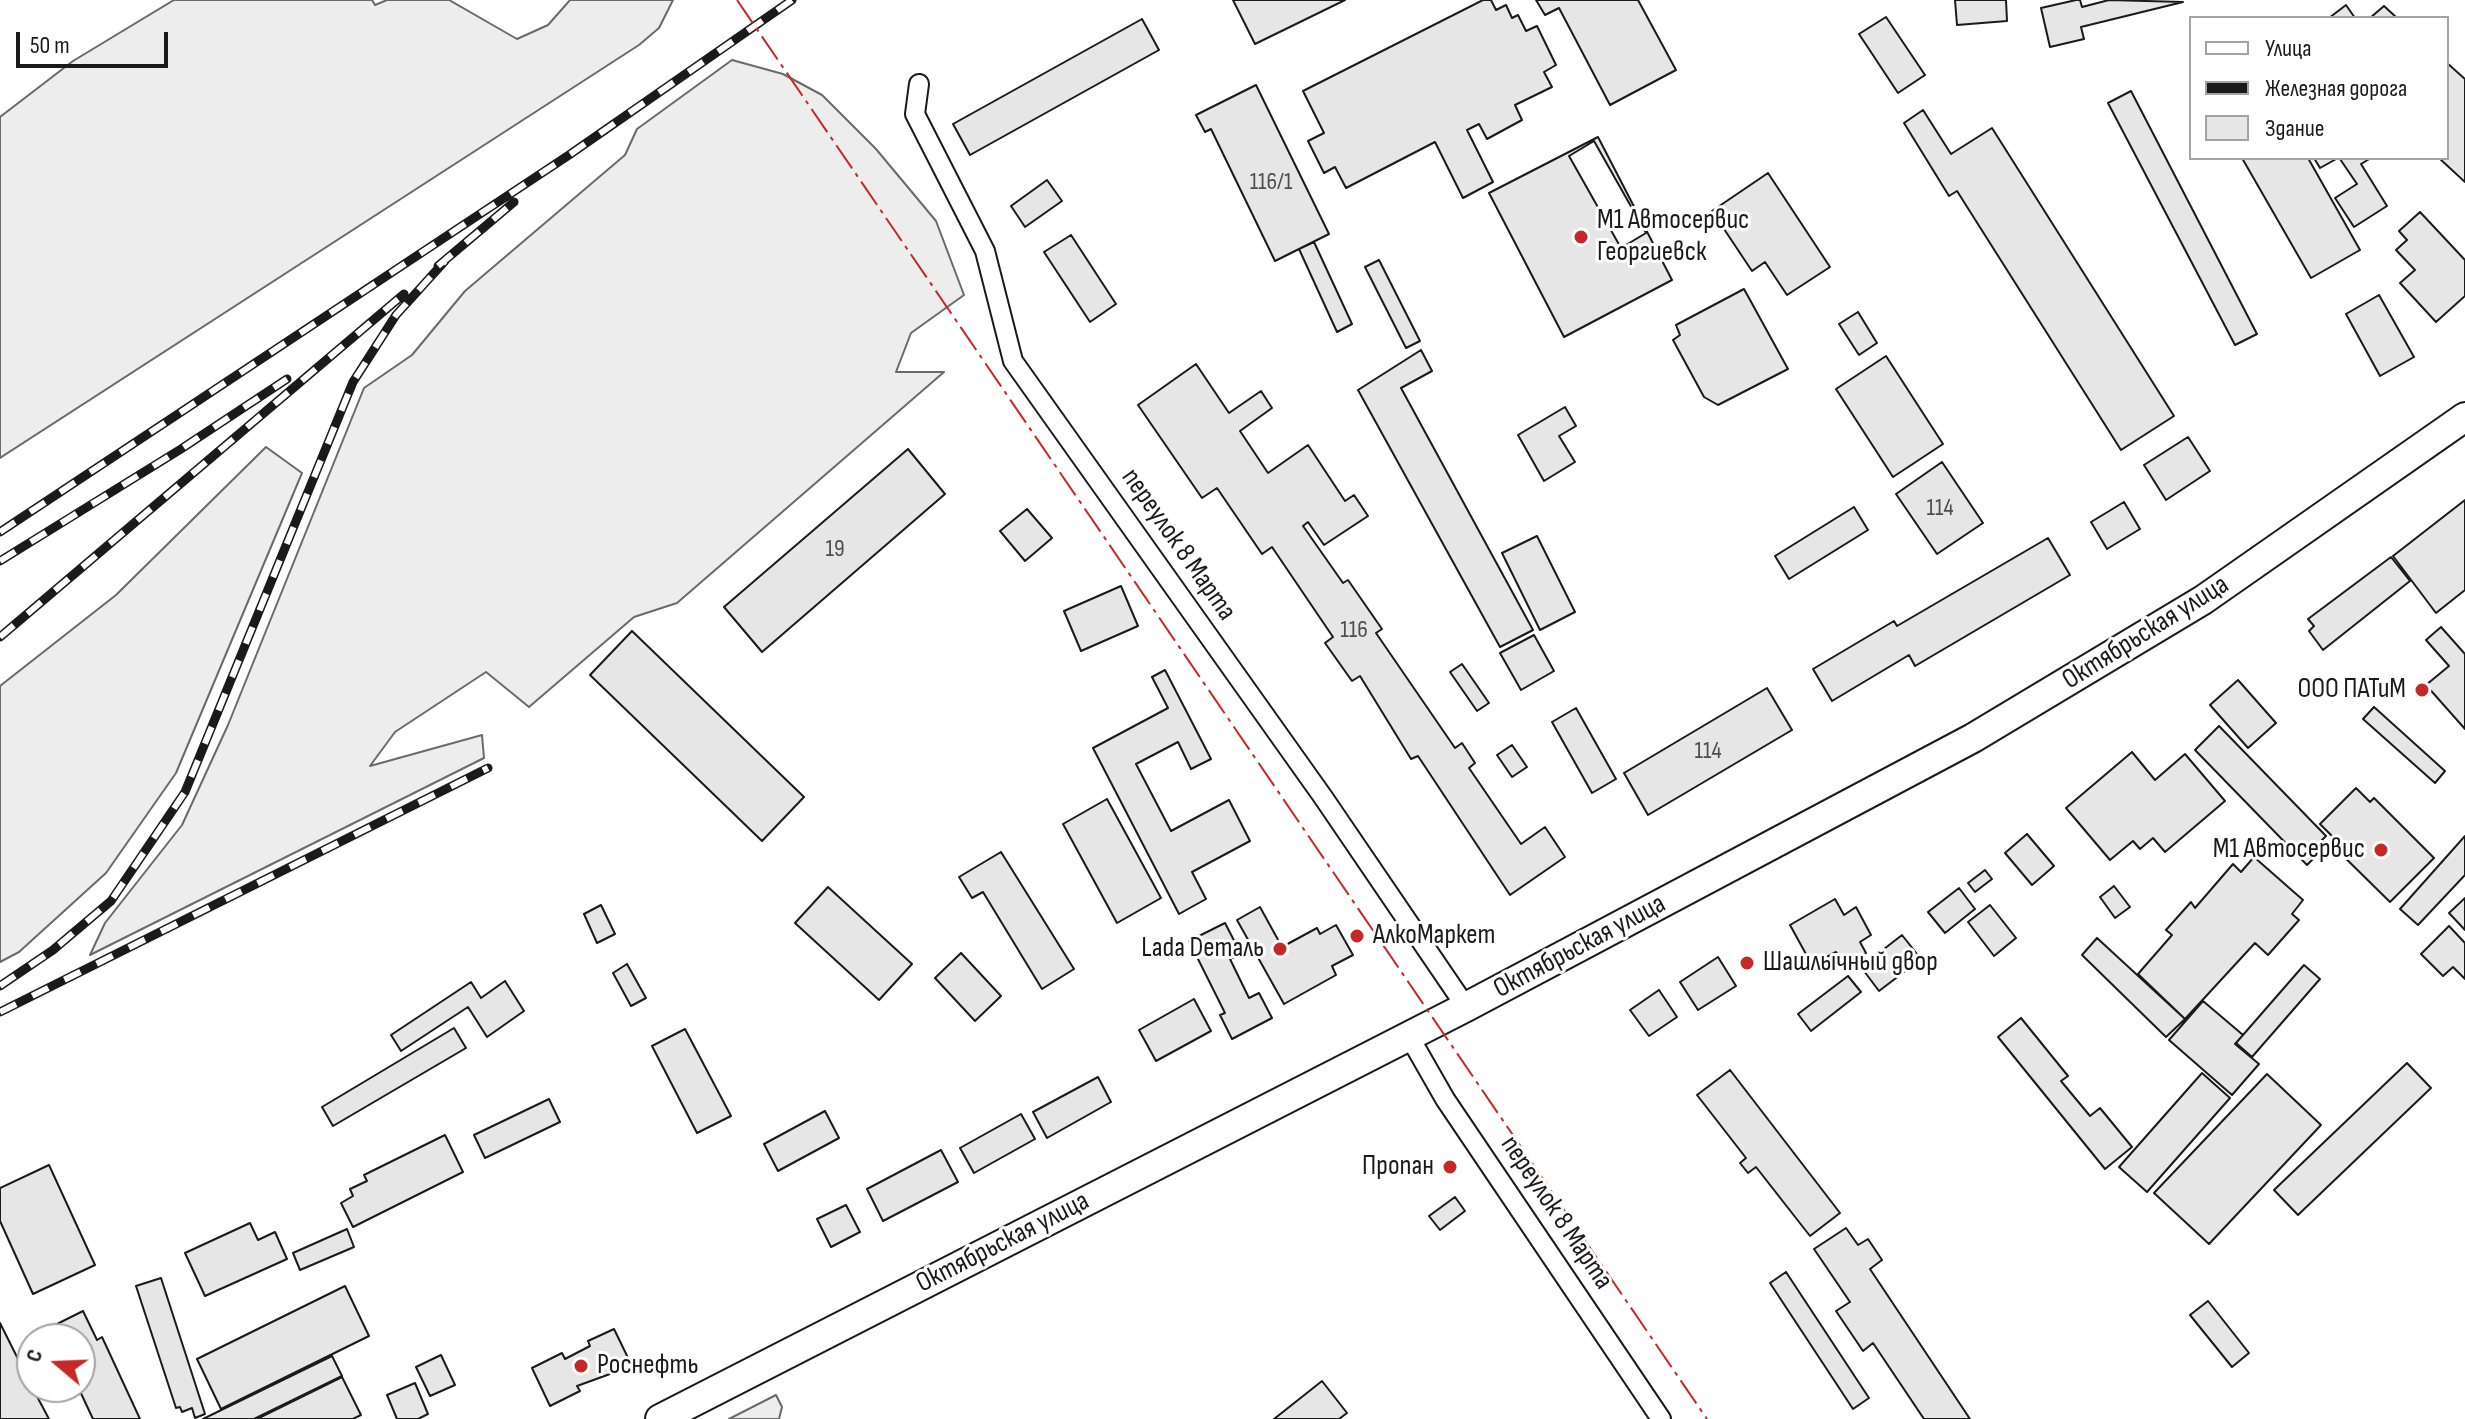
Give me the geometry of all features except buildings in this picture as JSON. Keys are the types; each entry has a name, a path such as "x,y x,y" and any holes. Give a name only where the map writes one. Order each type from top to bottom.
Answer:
{"main road":[{"name":"Октябрьская улица","path":"660,1419 1466,1007 1868,795 2134,643 2465,417"}],"street":[{"name":"переулок 8 Марта","path":"919,84 915,114 985,251 1013,361 1323,797 1466,1007"},
{"name":"переулок 8 Марта","path":"1409,1036 1445,1099 1661,1419"}],"shaded area":[{"path":"174,0 372,0 375,5 387,0 449,0 517,39 548,25 570,0 673,0 659,28 639,45 0,458 0,117 73,61"},
{"path":"732,60 783,74 822,95 876,149 936,221 964,295 911,333 896,372 944,372 677,603 634,617 529,707 486,672 395,732 370,766 482,735 484,758 90,955 105,923 182,825 228,725 364,388 412,355 465,291 625,155 637,129"},
{"path":"266,447 302,473 176,773 106,873 19,952 0,962 0,686 116,595"},
{"path":"776,1395 782,1407 779,1419 729,1419"}],"railway":[{"path":"0,532 569,155 792,0"},
{"path":"438,266 514,202"},
{"path":"0,986 53,950 111,901 185,792 353,382 396,315 445,261"},
{"path":"0,637 404,294"},
{"path":"0,561 287,379"},
{"path":"0,1012 488,768"}],"power":[{"path":"737,0 1707,1419"}],"place":[{"name":"М1 Автосервис Георгиевск","path":"1581,237"},
{"name":"ООО ПАТиМ","path":"2422,690"},
{"name":"М1 Автосервис","path":"2381,850"},
{"name":"АлкоМаркет","path":"1357,936"},
{"name":"Lada Dеталь","path":"1280,949"},
{"name":"Шашлычный двор","path":"1747,963"},
{"name":"Пропан","path":"1450,1167"},
{"name":"Роснефть","path":"581,1366"}]}
